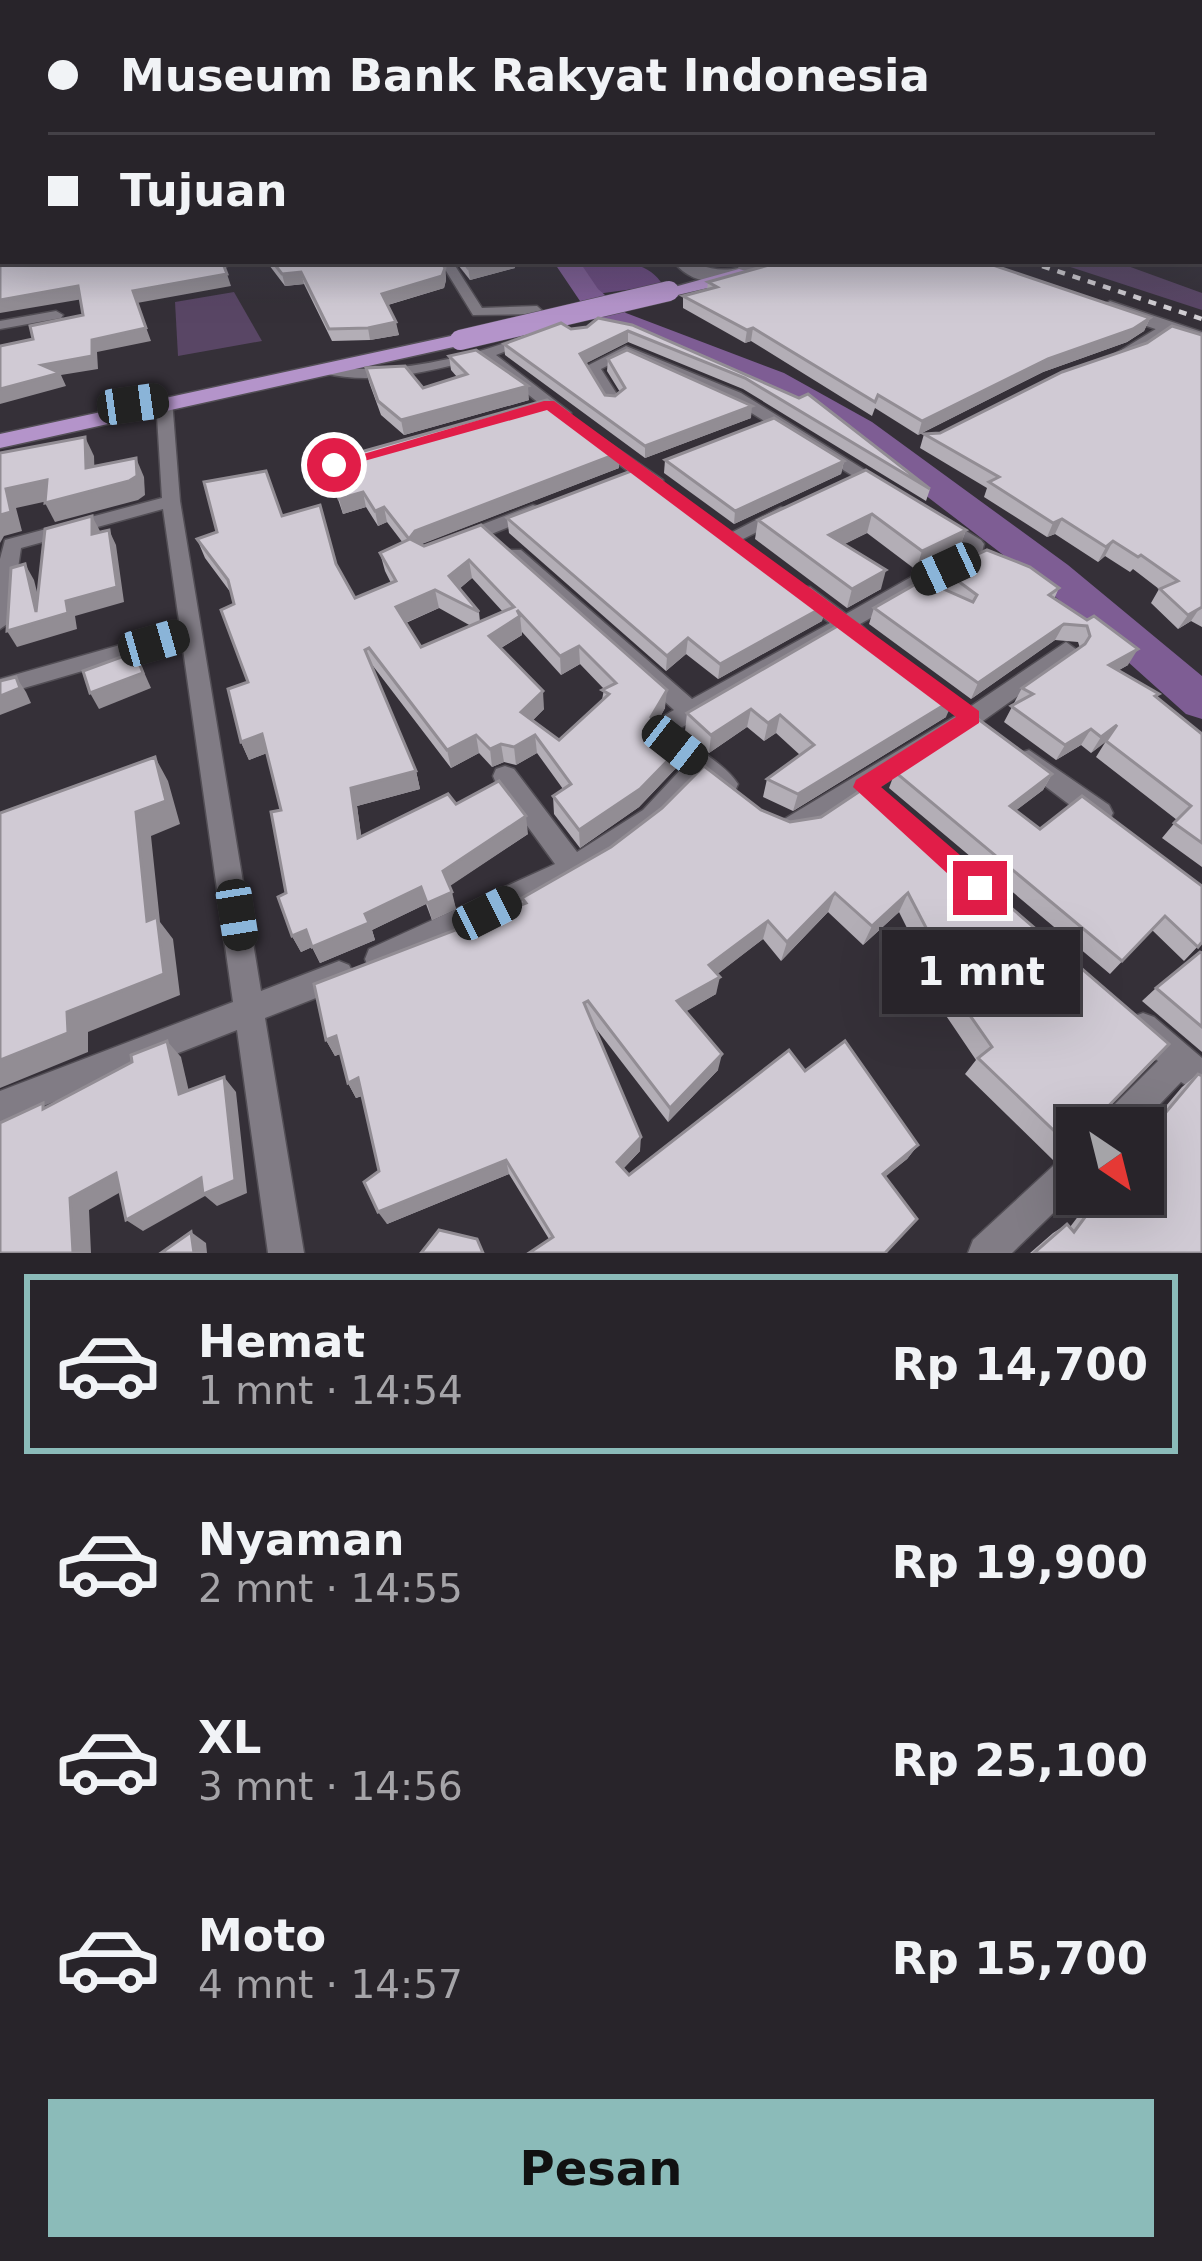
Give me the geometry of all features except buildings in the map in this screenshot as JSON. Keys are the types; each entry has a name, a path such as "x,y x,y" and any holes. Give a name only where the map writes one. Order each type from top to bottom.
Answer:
{"main road":[{"path":"669,290 683,281 682,264"},
{"path":"684,264 709,276 745,268"},
{"path":"0,428 192,398 328,370 745,268"},
{"path":"1084,298 1202,339"},
{"path":"0,442 163,403"}],"street":[{"path":"328,370 347,377 483,352 553,328 551,322 526,308 478,312 448,264"},
{"path":"0,325 56,315"},
{"path":"1102,364 1168,327"},
{"path":"612,399 594,364 626,350 735,395 898,496"},
{"path":"483,352 538,408 649,468 676,498"},
{"path":"163,403 171,502 286,1253"},
{"path":"755,427 775,419"},
{"path":"617,479 649,468"},
{"path":"844,484 864,475"},
{"path":"0,622 12,544 171,502"},
{"path":"749,552 721,531 806,502"},
{"path":"446,546 551,504"},
{"path":"935,518 974,544 973,557 688,709 668,724 666,734 788,830 872,794 1066,650"},
{"path":"485,529 688,709"},
{"path":"788,581 881,651"},
{"path":"0,686 192,632"},
{"path":"1010,746 1125,831"},
{"path":"0,1107 404,950 574,868 652,818 700,765"},
{"path":"506,776 574,868"},
{"path":"1129,1016 1191,1069 1142,1107"},
{"path":"986,1253 1056,1187"}],"shaded area":[{"path":"568,264 633,264 655,275 663,285 589,295"},
{"path":"1061,264 1122,264 1202,293 1202,310"},
{"path":"234,292 262,341 178,356 175,302"}],"waterway":[{"path":"568,264 589,295 616,319 773,379 860,429 1054,574 1202,702"}],"railway":[{"path":"1036,264 1202,319"}],"route":[{"path":"334,465 549,404 972,717 864,787 980,888"}]}
